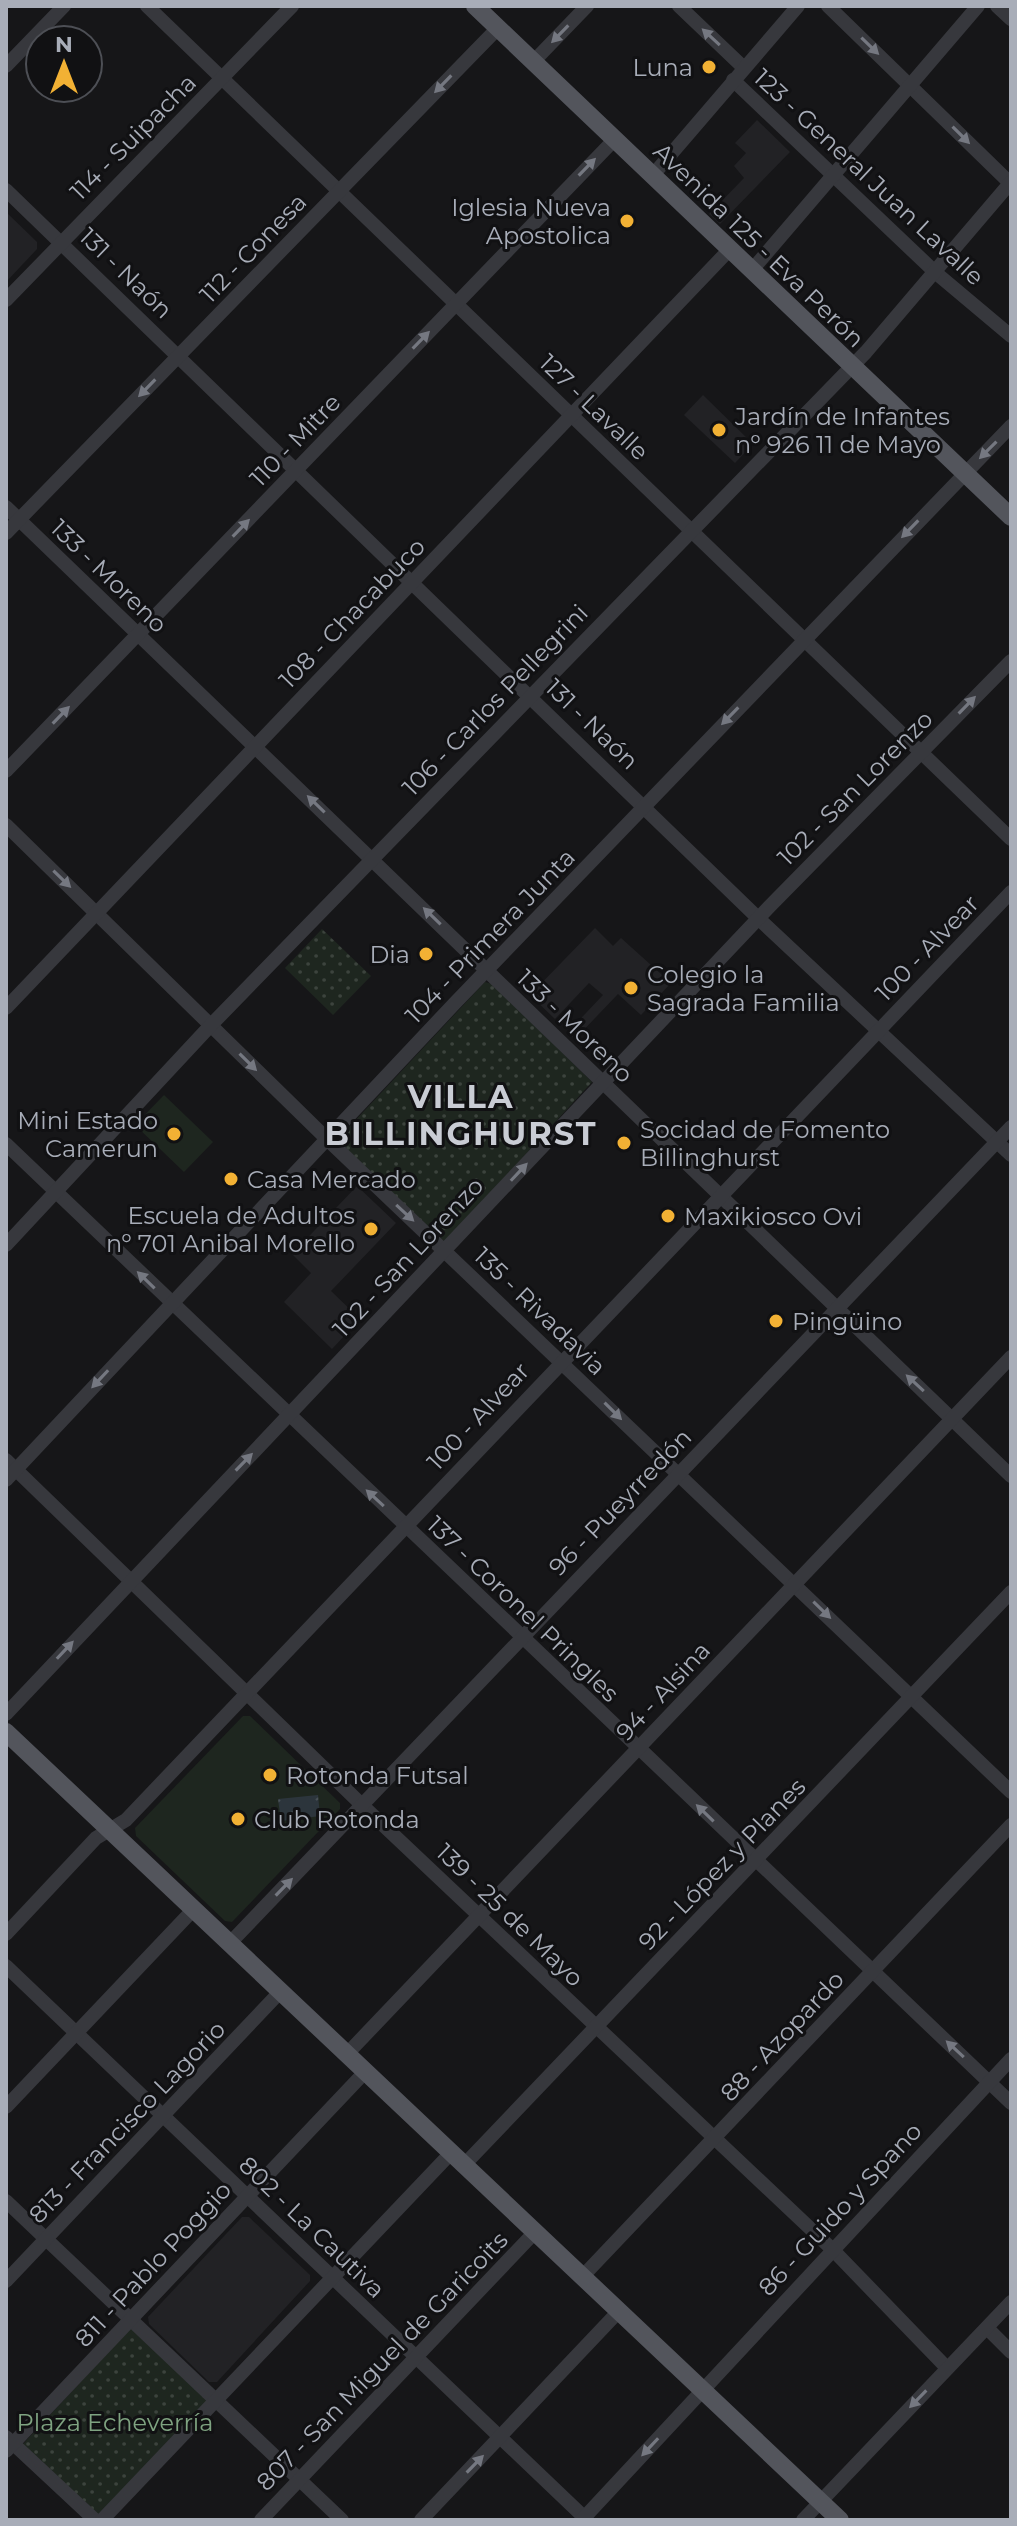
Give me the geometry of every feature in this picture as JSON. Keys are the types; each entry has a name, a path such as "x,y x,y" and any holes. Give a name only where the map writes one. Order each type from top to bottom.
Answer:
{"main road":[{"name":"Avenida 125 - Eva Perón","path":"475,6 1011,517"},
{"path":"6,1732 840,2520"}],"street":[{"path":"6,66 64,6"},
{"name":"127 - Lavalle","path":"147,6 1011,839"},
{"name":"114 - Suipacha","path":"6,300 292,6"},
{"path":"533,62 587,6"},
{"name":"123 - General Juan Lavalle","path":"679,6 744,68"},
{"path":"653,175 798,6"},
{"path":"828,6 1011,183"},
{"path":"752,270 912,87 978,6"},
{"path":"997,6 1011,19"},
{"name":"112 - Conesa","path":"6,533 498,28"},
{"name":"123 - General Juan Lavalle","path":"733,80 936,273 1011,336"},
{"name":"110 - Mitre","path":"6,771 615,139"},
{"name":"106 - Carlos Pellegrini","path":"6,1245 211,1025 851,366 936,273 1011,183"},
{"name":"131 - Naón","path":"6,190 180,354 759,919 1011,1155"},
{"name":"108 - Chacabuco","path":"6,1008 413,582 569,413 730,249"},
{"name":"104 - Primera Junta","path":"9,1470 1011,426"},
{"name":"133 - Moreno","path":"6,507 1011,1476"},
{"name":"102 - San Lorenzo","path":"6,1714 759,919 1011,661"},
{"name":"135 - Rivadavia","path":"6,825 328,1140 562,1360 1011,1792"},
{"name":"100 - Alvear","path":"6,1934 96,1838 126,1820 1011,892"},
{"name":"96 - Pueyrredón","path":"230,1943 1011,1127"},
{"name":"137 - Coronel Pringles","path":"6,1144 1011,2103"},
{"name":"94 - Alsina","path":"346,2055 1011,1357"},
{"name":"139 - 25 de Mayo","path":"9,1470 248,1691 363,1806 833,2250 947,2368"},
{"name":"92 - López y Planes","path":"102,2520 332,2276 596,2027 1011,1592"},
{"name":"88 - Azopardo","path":"582,2277 1011,1825"},
{"path":"6,2107 193,1910"},
{"name":"802 - La Cautiva","path":"6,1966 584,2519"},
{"name":"813 - Francisco Lagorio","path":"6,2281 280,1992"},
{"name":"86 - Guido y Spano","path":"584,2519 1011,2059"},
{"name":"811 - Pablo Poggio","path":"8,2444 131,2320 365,2072"},
{"path":"6,2201 342,2520"},
{"name":"807 - San Miguel de Garicoits","path":"261,2520 535,2232"},
{"path":"803,2520 1011,2302"},
{"path":"421,2520 619,2311"},
{"path":"987,2328 1011,2352"},
{"path":"8,2444 95,2520"}],"shaded area":[{"path":"757,120 790,152 720,224 709,214 744,178 734,166 746,153 735,143"},
{"path":"6,212 37,242 37,249 6,282"},
{"name":"Jardín de Infantes nº 926 11 de Mayo","path":"703,395 753,444 735,463 684,415"},
{"name":"Colegio la Sagrada Familia","path":"595,928 613,946 621,938 671,983 641,1015 618,994 575,1039 568,1032 603,995 589,983 555,1019 530,995"},
{"path":"357,1186 396,1223 331,1291 360,1319 332,1349 284,1302 311,1273 292,1254"},
{"path":"242,2217 249,2217 310,2275 310,2281 217,2382 209,2382 149,2324 148,2317"}],"green space":[{"path":"322,929 371,976 333,1015 285,968"},
{"path":"485,982 492,984 592,1082 445,1242 336,1141"},
{"name":"Mini Estado Camerun","path":"164,1095 213,1142 184,1172 135,1125"},
{"name":"Club Rotonda","path":"243,1716 250,1716 340,1803 340,1809 232,1922 225,1921 136,1836 135,1828"},
{"name":"Plaza Echeverría","path":"131,2328 208,2400 99,2516 22,2445"}],"water":[{"path":"318,1795 320,1816 281,1821 278,1799"}],"place":[{"name":"Luna","path":"709,67"},
{"name":"Iglesia Nueva Apostolica","path":"627,221"},
{"name":"Jardín de Infantes nº 926 11 de Mayo","path":"719,430"},
{"name":"Dia","path":"426,954"},
{"name":"Colegio la Sagrada Familia","path":"631,988"},
{"name":"Mini Estado Camerun","path":"174,1134"},
{"name":"Socidad de Fomento Billinghurst","path":"624,1143"},
{"name":"Casa Mercado","path":"231,1179"},
{"name":"Maxikiosco Ovi","path":"668,1216"},
{"name":"Escuela de Adultos nº 701 Anibal Morello","path":"371,1229"},
{"name":"Pingüino","path":"776,1321"},
{"name":"Rotonda Futsal","path":"270,1775"},
{"name":"Club Rotonda","path":"238,1819"}],"district":[{"name":"VILLA BILLINGHURST","path":"461,1114"}]}
